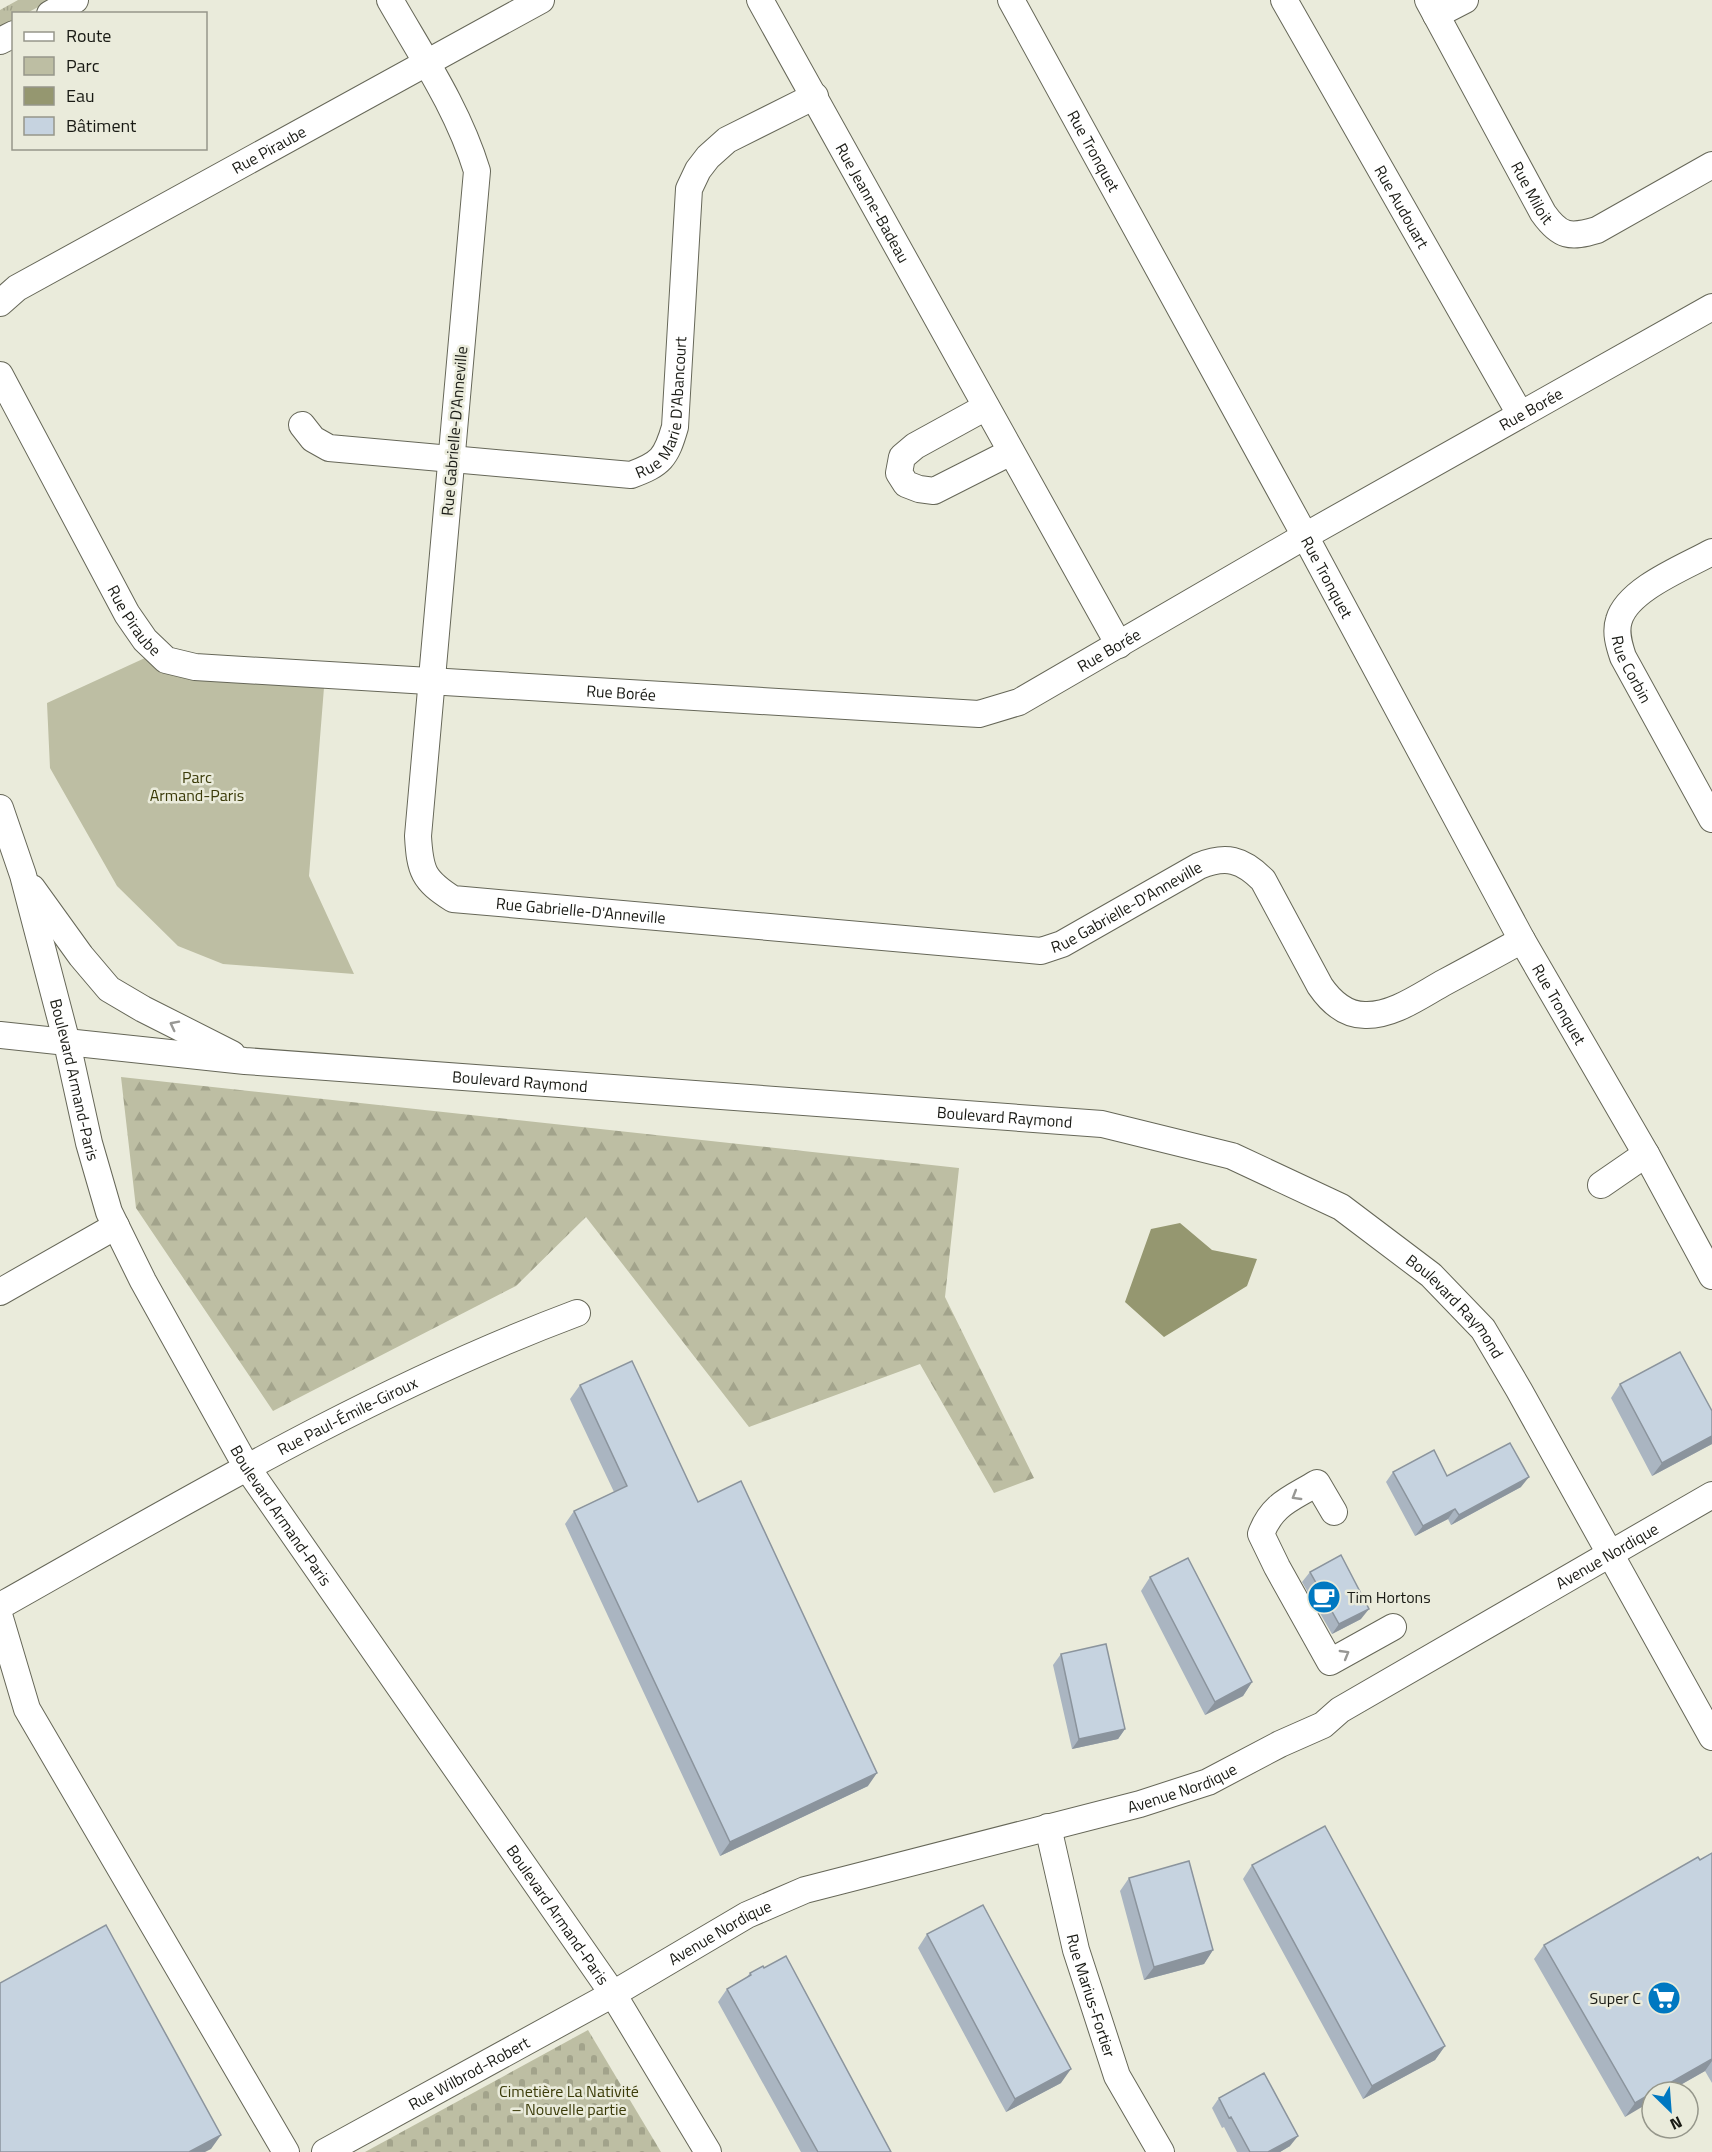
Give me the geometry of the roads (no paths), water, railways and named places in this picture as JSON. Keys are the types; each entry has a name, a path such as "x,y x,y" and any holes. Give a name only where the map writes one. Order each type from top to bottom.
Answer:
{"street":[{"path":"54,12 75,0"},
{"name":"Rue Gabrielle-D'Anneville","path":"390,0 458,118 477,171 418,836 423,872 434,887 453,899 1041,951 1062,944 1199,866 1214,860 1232,860 1250,868 1263,880 1320,986 1330,1000 1345,1011 1364,1016 1381,1014 1404,1005 1522,940"},
{"name":"Rue Piraube","path":"0,303 17,288 541,0"},
{"name":"Rue Jeanne-Badeau","path":"760,0 1119,645"},
{"name":"Rue Tronquet","path":"1011,0 1305,536 1522,940 1646,1154 1712,1276"},
{"name":"Rue Audouart","path":"1284,0 1520,414"},
{"path":"1432,8 1465,0"},
{"name":"Rue Miloit","path":"1432,8 1553,228 1566,235 1580,235 1597,230 1712,165"},
{"name":"Rue Marie D'Abancourt","path":"302,425 313,439 329,448 631,475 649,468 663,459 675,427 689,189 698,170 708,157 727,141 815,96"},
{"name":"Rue Borée","path":"432,681 979,714 1019,702 1305,536 1712,307"},
{"name":"Rue Piraube","path":"0,375 127,614 145,640 166,660 195,667 432,681"},
{"path":"987,407 915,446 902,457 899,472 906,484 934,491 1011,452"},
{"name":"Rue Corbin","path":"1712,552 1645,589 1626,605 1618,621 1617,639 1623,657 1712,819"},
{"name":"Boulevard Armand-Paris","path":"0,808 23,875 67,1043 89,1143 109,1212 142,1281 246,1466 613,1994 708,2152"},
{"path":"23,875 81,956 109,988 142,1009 245,1061"},
{"name":"Boulevard Raymond","path":"0,1035 245,1061 1102,1124 1232,1156 1341,1207 1431,1275 1483,1329 1712,1737"},
{"path":"1601,1185 1646,1154"},
{"path":"0,1292 116,1226"},
{"name":"Rue Paul-Émile-Giroux","path":"0,1606 246,1466 409,1384 532,1330 577,1313"},
{"path":"1334,1512 1317,1483 1274,1509 1261,1534 1330,1662 1393,1627"},
{"name":"Avenue Nordique","path":"613,1994 747,1915 805,1890 1140,1804 1208,1782 1280,1744 1323,1725 1340,1710 1712,1495"},
{"path":"0,1618 27,1708"},
{"path":"0,1676 27,1708 286,2152"},
{"name":"Rue Marius-Fortier","path":"1048,1827 1076,1950 1117,2076 1161,2152"},
{"name":"Rue Wilbrod-Robert","path":"325,2152 613,1994"}],"water":[{"path":"1180,1223 1212,1250 1257,1259 1247,1286 1164,1337 1125,1302 1151,1229"}],"place":[{"name":"Tim Hortons","path":"1324,1597"},
{"name":"Super C","path":"1664,1998"}],"park label":[{"name":"Parc Armand-Paris","path":"197,786"},
{"name":"Cimetière La Nativité – Nouvelle partie","path":"569,2100"}]}
